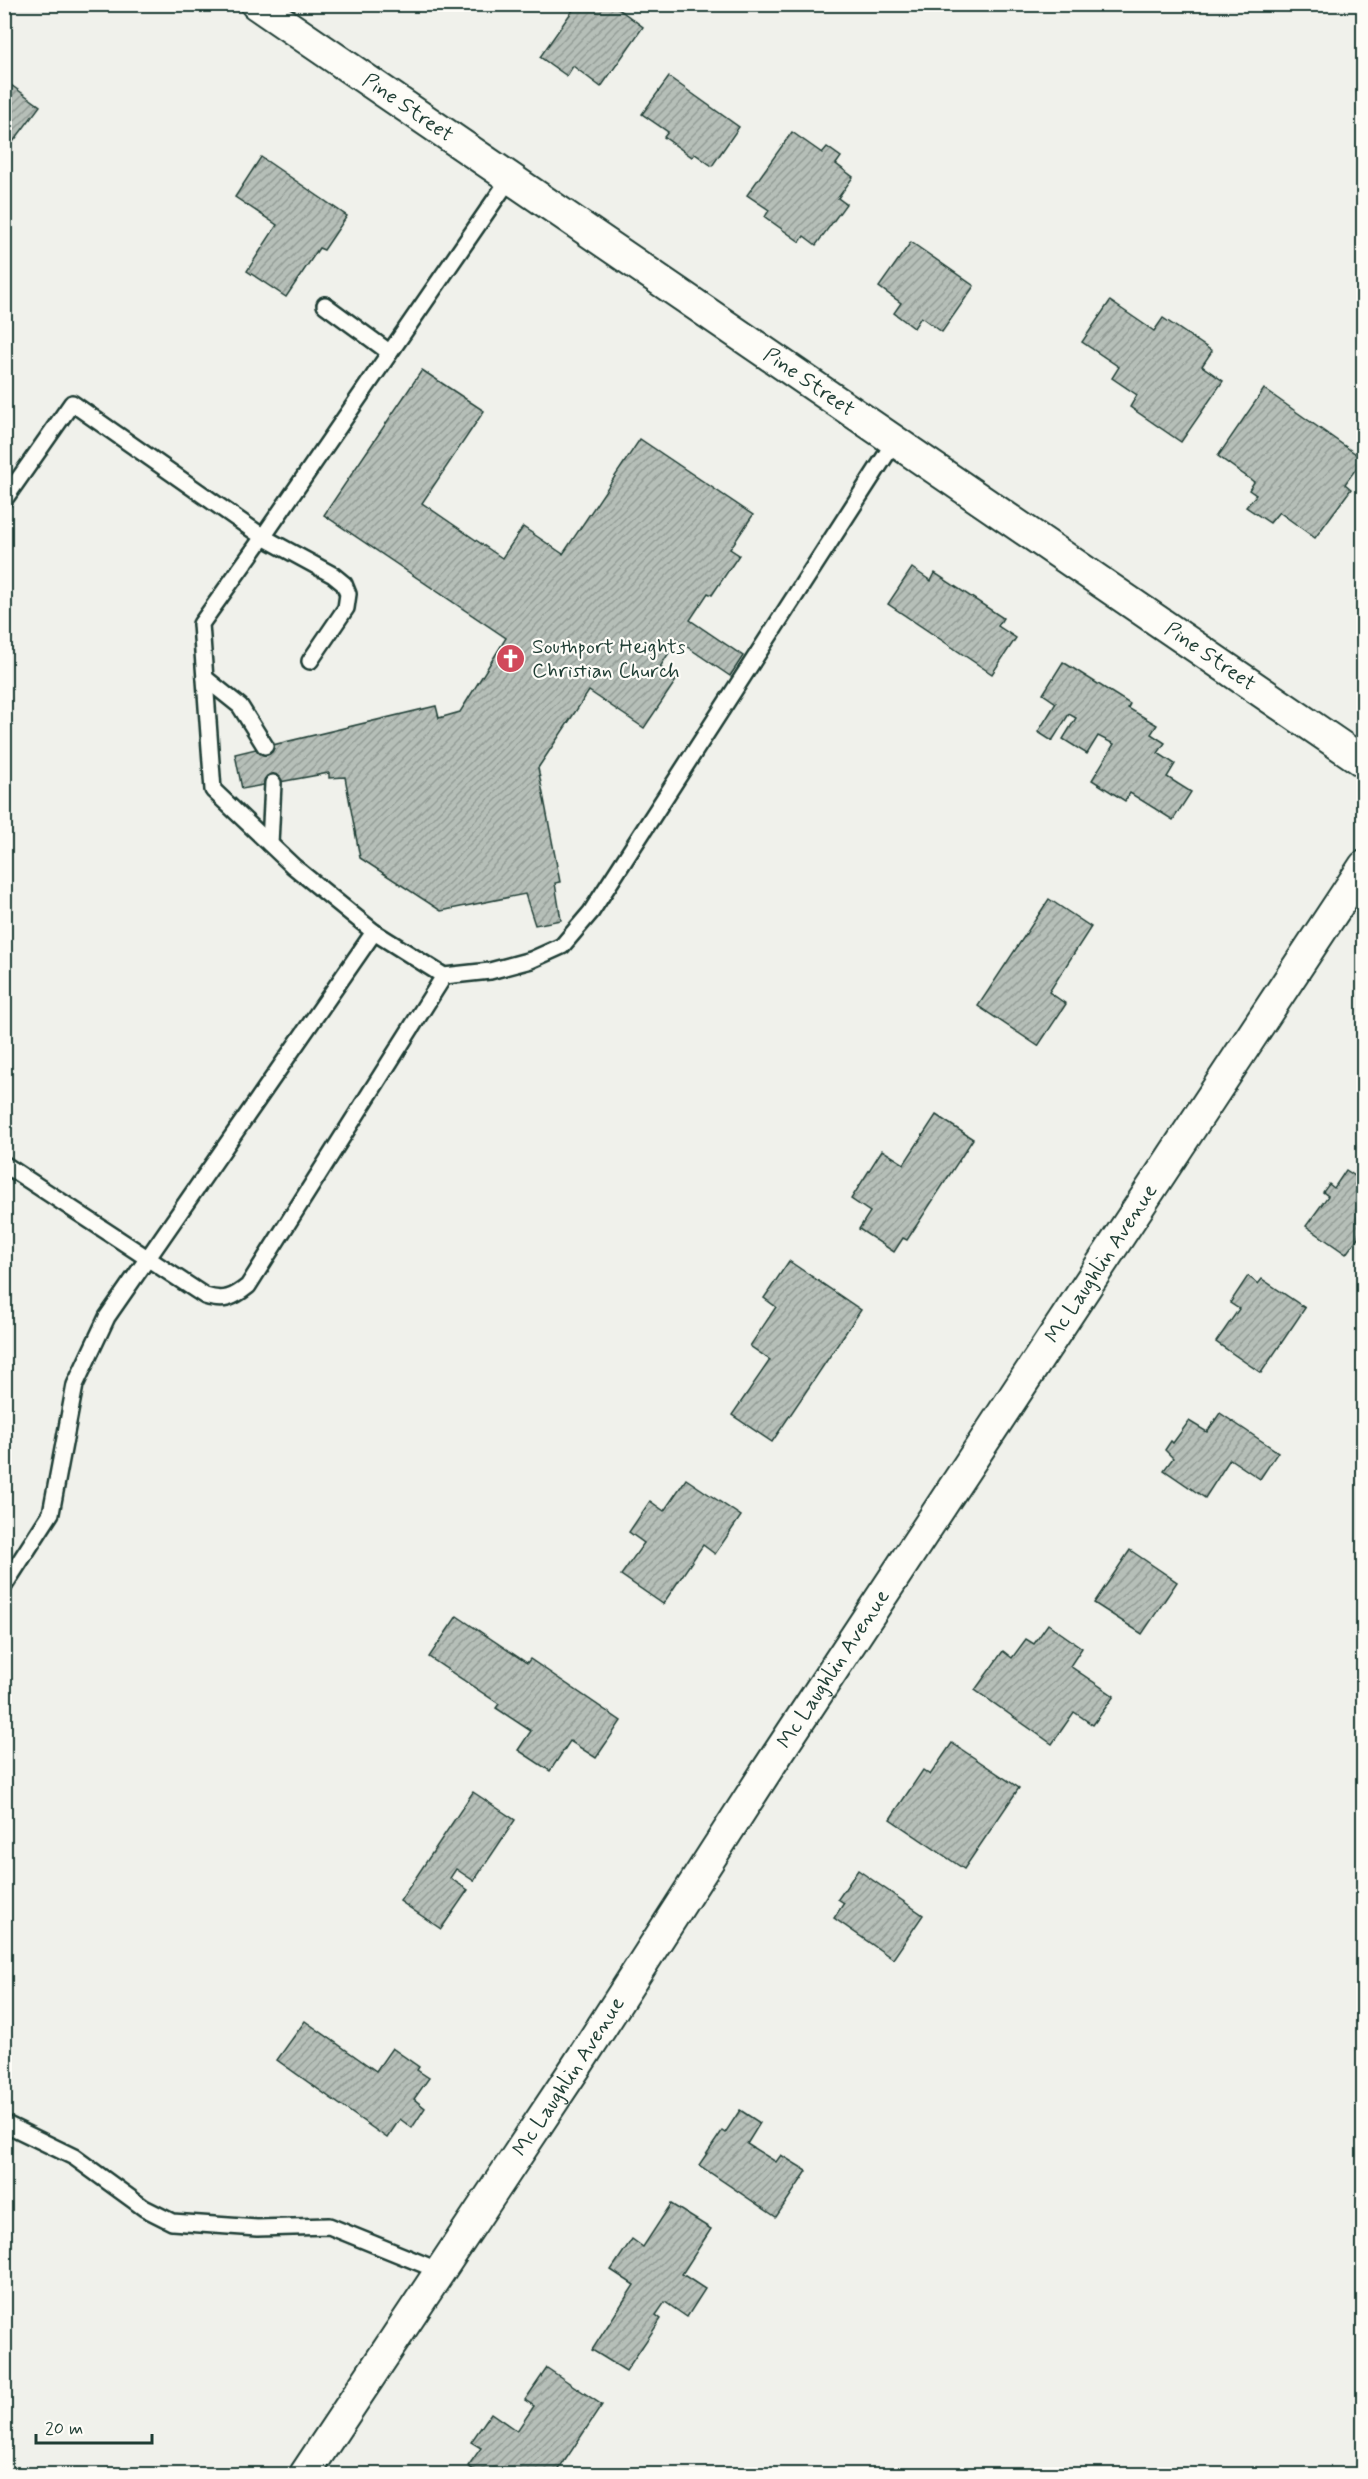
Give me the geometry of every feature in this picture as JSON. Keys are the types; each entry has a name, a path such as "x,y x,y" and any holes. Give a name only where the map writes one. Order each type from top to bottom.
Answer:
{"street":[{"name":"Pine Street","path":"256,4 1364,762"},
{"name":"Mc Laughlin Avenue","path":"305,2475 576,2067 775,1757 1364,866"}],"lane":[{"path":"510,178 201,624 213,790 270,843 374,932 444,976 490,971 531,960 562,946 591,912 895,441"},
{"path":"326,305 389,352"},
{"path":"4,500 72,403 263,537 333,575 344,584 348,594 346,608 310,661"},
{"path":"205,678 240,706 265,746"},
{"path":"270,843 273,783"},
{"path":"4,1586 51,1513 75,1385 107,1317 374,932"},
{"path":"4,1164 205,1296 220,1300 235,1297 248,1286 444,976"},
{"path":"4,2123 74,2157 144,2208 172,2222 256,2228 329,2226 440,2271"}],"building":[{"path":"577,4 612,4 643,27 601,87 573,66 567,76 540,57"},
{"path":"669,77 739,127 712,166 695,154 692,157 664,137 668,132 642,114"},
{"path":"4,80 40,106 13,142 4,138"},
{"path":"792,132 822,153 827,147 841,157 836,164 853,177 838,198 846,204 816,245 804,236 800,242 765,217 769,210 747,195"},
{"path":"261,157 347,216 324,250 319,248 286,297 247,271 277,225 235,197"},
{"path":"911,242 974,286 942,332 921,317 914,328 894,313 901,303 879,287"},
{"path":"1110,301 1154,331 1163,318 1212,351 1202,366 1223,381 1181,442 1130,407 1137,395 1112,378 1119,367 1082,342"},
{"path":"422,370 484,411 422,503 502,558 523,527 563,554 640,439 753,515 730,549 739,555 712,595 708,593 690,620 743,656 730,676 677,640 660,667 677,679 644,728 589,691 538,768 560,882 555,883 561,920 535,925 525,894 441,911 360,858 345,777 329,778 329,773 242,789 235,754 436,706 439,718 460,712 506,638 324,515"},
{"path":"1264,389 1363,459 1345,484 1351,489 1315,538 1279,512 1270,523 1246,507 1256,495 1249,490 1254,482 1218,456"},
{"path":"912,568 931,581 935,573 1003,618 998,626 1016,638 992,674 888,604"},
{"path":"1063,662 1130,704 1128,708 1157,725 1151,734 1165,743 1158,753 1175,764 1167,777 1191,792 1173,820 1130,793 1125,801 1092,780 1114,744 1098,736 1087,754 1063,739 1076,718 1069,714 1052,741 1038,732 1056,703 1043,694"},
{"path":"1049,899 1091,927 1049,992 1066,1004 1038,1046 978,1006"},
{"path":"936,1115 973,1139 907,1240 903,1238 894,1252 859,1229 870,1212 851,1199 882,1150 904,1164"},
{"path":"1346,1170 1364,1182 1364,1229 1346,1254 1306,1226 1328,1196 1323,1192 1329,1184 1334,1188"},
{"path":"789,1261 861,1310 772,1442 732,1415 770,1360 750,1346 776,1307 764,1298"},
{"path":"1248,1276 1258,1284 1262,1279 1305,1308 1261,1373 1216,1342 1239,1309 1230,1303"},
{"path":"1220,1413 1278,1452 1260,1479 1230,1459 1205,1498 1164,1470 1173,1458 1165,1450 1189,1421 1207,1432"},
{"path":"686,1479 741,1516 715,1554 703,1545 663,1604 621,1575 644,1543 629,1532 650,1501 664,1511"},
{"path":"1130,1550 1177,1582 1142,1634 1094,1603"},
{"path":"457,1616 527,1663 530,1659 621,1721 596,1758 570,1741 550,1771 518,1750 531,1731 496,1708 499,1704 429,1657"},
{"path":"1048,1624 1082,1648 1070,1666 1114,1696 1093,1725 1074,1712 1052,1744 975,1690 1003,1651 1012,1658 1026,1639 1034,1644"},
{"path":"952,1743 1019,1788 964,1869 890,1819 923,1770 930,1775"},
{"path":"473,1792 515,1820 474,1881 456,1869 450,1878 468,1890 441,1929 400,1901"},
{"path":"858,1870 923,1915 893,1959 834,1918 844,1903 838,1899"},
{"path":"305,2021 376,2071 392,2048 419,2067 417,2070 429,2078 414,2099 425,2108 412,2128 400,2119 387,2138 277,2060"},
{"path":"740,2110 760,2123 747,2144 776,2162 781,2155 807,2171 776,2217 699,2165 722,2131 725,2133"},
{"path":"671,2204 711,2229 682,2274 705,2289 687,2317 665,2302 656,2315 661,2319 626,2371 592,2350 634,2285 611,2270 632,2239 643,2247"},
{"path":"547,2368 602,2405 556,2474 480,2474 468,2466 481,2448 471,2442 491,2413 517,2431 534,2406 525,2400"}],"place":[{"name":"Southport Heights Christian Church","path":"511,659"}]}
